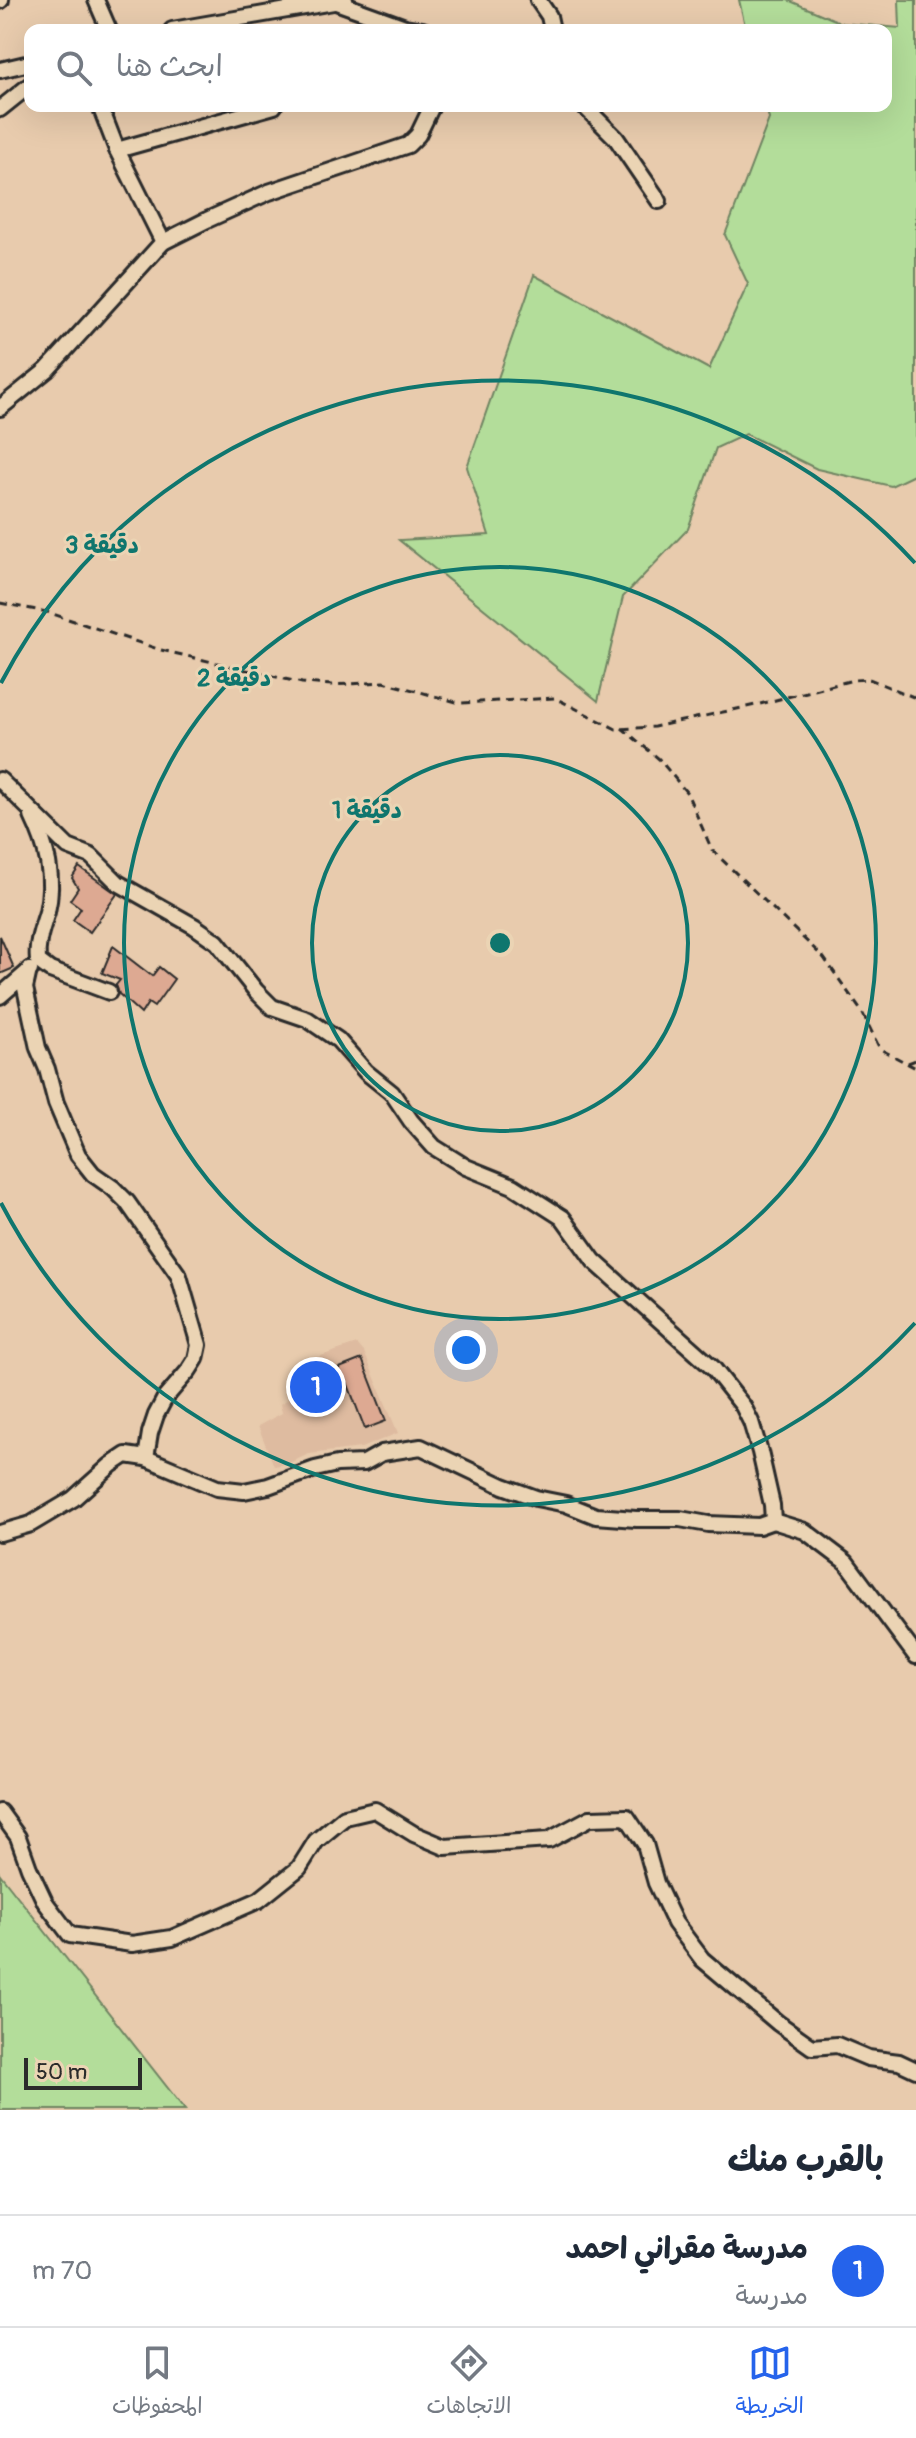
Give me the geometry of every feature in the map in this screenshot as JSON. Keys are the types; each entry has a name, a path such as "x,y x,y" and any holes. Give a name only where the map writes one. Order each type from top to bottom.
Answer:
{"street":[{"path":"96,0 106,24"},
{"path":"538,0 551,24"},
{"path":"207,24 340,1 398,24"},
{"path":"0,70 24,64"},
{"path":"0,109 24,90"},
{"path":"102,112 117,150 163,242"},
{"path":"117,150 253,112"},
{"path":"0,408 47,370 163,242 269,192 408,145 418,135 429,112"},
{"path":"590,112 616,138 659,201"},
{"path":"0,780 68,847 91,856 118,883 217,942 272,1007 307,1019 338,1040 366,1072 392,1093 434,1147 466,1167 513,1186 563,1218 594,1261 713,1368 743,1406 760,1452 773,1521"},
{"path":"28,808 43,839 51,874 49,899 34,965 25,988 38,1048 78,1155 93,1174 127,1202 179,1276 199,1345 196,1359 165,1398 156,1415 146,1458"},
{"path":"34,965 109,992"},
{"path":"0,996 34,965"},
{"path":"0,1533 31,1524 73,1499 126,1455 146,1458 217,1488 244,1491 315,1469 364,1463 382,1453 421,1447 503,1486 596,1516 759,1526 773,1521 805,1531 846,1562 916,1656"},
{"path":"0,1812 18,1837 45,1902 70,1935 132,1944 172,1938 259,1900 299,1868 316,1841 345,1817 375,1810 414,1834 445,1847 549,1840 590,1818 627,1817 645,1844 656,1883 675,1923 702,1959 778,2023 812,2047 837,2045 868,2058 899,2062 916,2070"}],"path":[{"path":"0,603 47,612 161,650 302,683 384,682 460,703 555,698 616,729 654,727 853,680 869,679 916,698"},
{"path":"622,728 659,759 687,793 712,850 824,958 862,1012 880,1049 916,1068"},
{"path":"908,1063 916,1060"}],"shaded area":[{"path":"357,1344 364,1352 398,1433 361,1448 309,1454 274,1466 258,1426 282,1413 280,1404 293,1396 285,1377 291,1366"}],"green space":[{"path":"739,0 788,0 842,23 854,24 745,24"},
{"path":"899,0 916,0 916,474 891,486 817,469 746,434 716,448 688,529 623,597 598,701 399,540 489,535 467,467 534,275 709,369 748,284 725,235 769,119 767,112 892,112 892,27 900,28"},
{"path":"0,1874 185,2110 0,2110"}],"building":[{"path":"79,867 117,894 90,932 73,920 81,908 70,900 78,888 72,878"},
{"path":"0,936 14,968 0,974"},
{"path":"113,946 152,976 159,967 174,979 154,1007 148,1003 141,1014 119,994 116,985 120,980 102,973"},
{"path":"362,1359 386,1421 365,1429 347,1382 306,1399 297,1378 319,1369 322,1375"}],"place":[{"name":"مدرسة مقراني احمد","path":"316,1387"}]}
